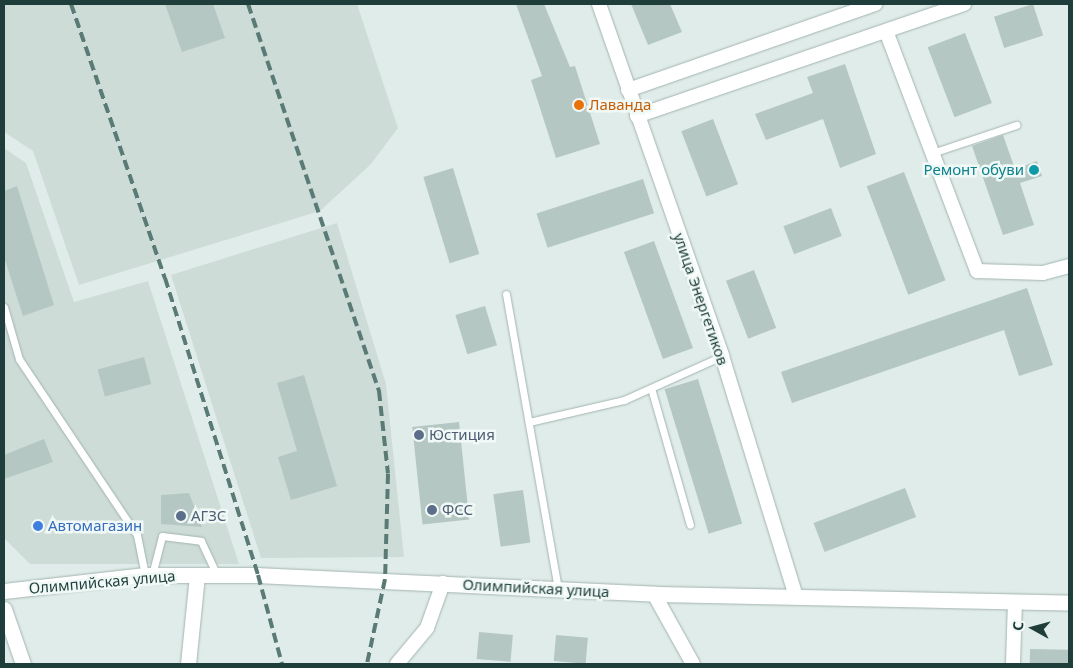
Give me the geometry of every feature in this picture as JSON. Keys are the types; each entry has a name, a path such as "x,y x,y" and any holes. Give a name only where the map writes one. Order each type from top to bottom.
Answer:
{"street":[{"name":"улица Энергетиков","path":"599,4 722,356 796,597"},
{"path":"628,90 875,4"},
{"path":"637,116 964,4"},
{"path":"886,30 977,272 1043,273 1069,266"},
{"name":"Олимпийская улица","path":"4,591 148,575 217,575 443,583 654,594 1069,603"},
{"path":"188,664 197,575"},
{"path":"397,664 427,628 443,583"},
{"path":"654,594 693,664"},
{"path":"1013,664 1015,602"},
{"path":"4,609 22,664"}],"lane":[{"path":"932,153 1016,125"},
{"path":"506,294 558,590"},
{"path":"4,307 19,359 137,535 148,575"},
{"path":"529,422 624,400 722,356"},
{"path":"651,388 690,525"},
{"path":"148,575 162,536 201,541 217,575"}],"shaded area":[{"path":"4,4 357,4 398,128 371,164 320,211 79,285 33,151 4,132"},
{"path":"4,148 26,163 74,302 148,281 239,564 30,564 4,538"},
{"path":"337,223 386,384 404,557 261,558 171,275"}],"building":[{"path":"165,4 213,4 225,38 182,52"},
{"path":"516,4 544,4 570,67 575,66 600,144 556,158 531,80 542,76"},
{"path":"631,4 670,4 682,32 648,45"},
{"path":"1033,4 1043,35 1004,48 994,17"},
{"path":"965,33 992,103 955,117 928,47"},
{"path":"845,64 876,154 840,168 823,119 766,140 755,114 813,93 807,77"},
{"path":"713,119 738,184 706,197 681,131"},
{"path":"1003,135 1015,169 1037,161 1042,176 1020,183 1034,225 1003,235 972,146"},
{"path":"453,168 479,254 450,263 423,177"},
{"path":"904,172 946,280 908,295 867,186"},
{"path":"643,179 654,213 548,248 536,214"},
{"path":"17,186 54,305 23,316 4,257 4,191"},
{"path":"831,208 842,236 794,254 783,226"},
{"path":"654,241 693,348 663,359 624,252"},
{"path":"754,270 776,328 748,339 726,281"},
{"path":"1027,288 1053,365 1019,376 1004,330 792,403 781,372"},
{"path":"485,306 497,345 467,354 455,315"},
{"path":"144,357 151,384 105,396 98,369"},
{"path":"304,375 337,486 291,500 278,457 297,451 277,383"},
{"path":"698,379 742,523 709,534 665,389"},
{"path":"459,422 469,519 423,524 412,427"},
{"path":"44,439 53,462 4,479 4,455"},
{"path":"905,488 916,517 825,552 814,523"},
{"path":"523,490 530,542 501,547 493,494"},
{"path":"189,493 202,527 161,524 161,495"},
{"path":"479,632 513,635 511,662 477,659"},
{"path":"556,635 588,638 586,664 554,661"},
{"path":"1030,649 1069,650 1069,664 1030,664"}],"railway":[{"path":"71,4 165,278 258,575 282,664"},
{"path":"248,4 379,391 388,474 385,579 367,664"}],"place":[{"name":"Лаванда","path":"579,105"},
{"name":"Ремонт обуви","path":"1034,170"},
{"name":"Юстиция","path":"419,435"},
{"name":"ФСС","path":"432,510"},
{"name":"АГЗС","path":"181,516"},
{"name":"Автомагазин","path":"38,526"}]}
